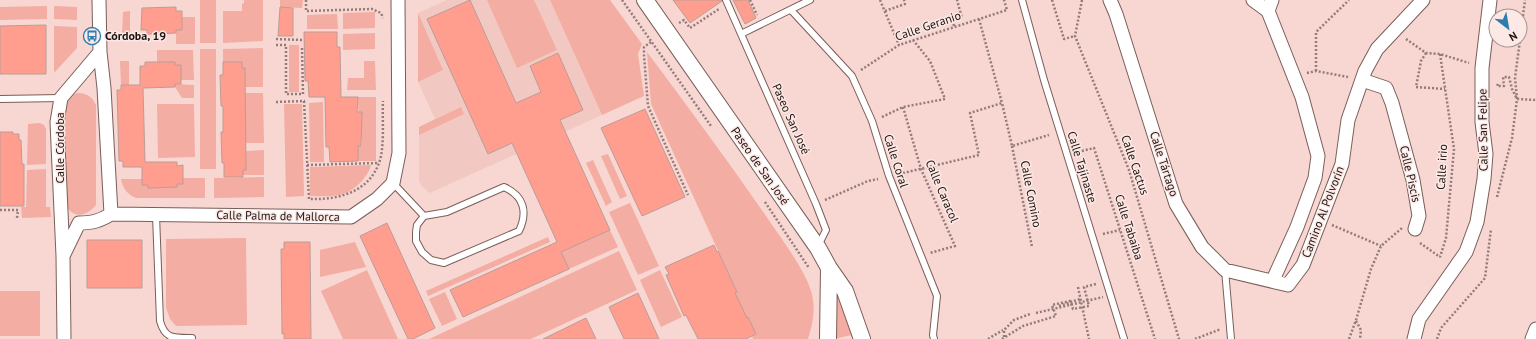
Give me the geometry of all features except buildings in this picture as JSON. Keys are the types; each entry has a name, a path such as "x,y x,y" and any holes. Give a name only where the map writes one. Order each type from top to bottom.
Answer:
{"street":[{"path":"61,215 70,221 79,223 94,223 111,214 104,88 100,52 99,0"},
{"path":"394,183 399,153 398,0"},
{"name":"Paseo de San José","path":"645,0 818,248 829,268 845,291 862,339"},
{"name":"Calle Tártago","path":"1110,0 1116,14 1176,204 1202,247 1225,270"},
{"path":"1225,270 1273,280 1297,227 1315,178 1318,156 1294,76 1270,6 1253,0"},
{"name":"Camino Al Polvorín","path":"1273,280 1288,285 1303,265 1342,164 1348,120 1362,80 1377,49 1423,0"},
{"name":"Calle San Felipe","path":"1414,339 1419,319 1466,252 1477,222 1484,180 1486,154 1482,122 1482,68 1490,0"},
{"name":"Calle Córdoba","path":"64,339 63,256 57,122 61,98 100,52"},
{"name":"Calle Piscis","path":"1362,80 1386,88 1392,103 1413,180 1419,216 1415,229"},
{"name":"Calle Palma de Mallorca","path":"111,214 351,217 377,199 394,183"},
{"name":"Calle Córdoba","path":"63,256 79,223"},
{"path":"828,339 829,268"},
{"path":"1532,339 1536,329"}],"lane":[{"path":"742,34 810,0"},
{"name":"Calle Tajinaste","path":"1022,0 1053,110 1124,339"},
{"name":"Paseo San José","path":"727,1 826,230 818,248"},
{"name":"Calle Coral","path":"791,10 852,76 872,121 889,176 937,296 934,339"},
{"path":"0,99 61,98"},
{"path":"394,183 424,216"},
{"path":"504,187 519,197 524,213 523,223 519,231 444,263 431,260 422,252 416,241 417,225 424,216 447,212 504,187"},
{"path":"156,215 160,321 162,328 167,337 192,338"},
{"path":"1225,270 1231,339"}],"path":[{"path":"306,0 306,11 372,10 381,13 384,19"},
{"path":"622,0 713,128"},
{"path":"750,0 762,24"},
{"path":"880,0 899,45"},
{"path":"885,11 905,4 904,0"},
{"path":"954,26 953,21 962,18 957,0"},
{"name":"Calle Geranio","path":"852,76 899,45 1007,10 1004,0"},
{"path":"1052,0 1064,39 1075,36 1082,0"},
{"path":"1316,71 1316,32 1349,0"},
{"path":"675,26 684,20 690,28 727,1"},
{"path":"816,204 868,182 979,156 970,112 1002,103 979,19"},
{"path":"1394,30 1426,53 1440,54 1471,64"},
{"name":"Calle Cactus","path":"1075,36 1129,170 1179,339"},
{"path":"657,37 644,47 648,106 688,195"},
{"path":"276,40 302,40"},
{"path":"872,121 904,107 945,99 930,61 914,40"},
{"path":"276,45 286,45 286,94 303,94 302,48"},
{"path":"1426,53 1421,61 1416,87 1445,90"},
{"name":"Calle irio","path":"1440,54 1454,149 1446,238 1440,258"},
{"path":"1294,76 1316,71 1362,80"},
{"path":"1512,90 1518,99 1536,100"},
{"path":"276,102 304,101 309,199 324,200 340,197 361,186 370,177 378,163 381,148 383,95"},
{"name":"Calle Comino","path":"1002,103 1032,247"},
{"name":"Calle Caracol","path":"904,107 921,169 956,246 920,256"},
{"path":"1012,146 1050,135 1045,113 1053,110"},
{"name":"Calle Tabaiba","path":"1067,155 1094,148 1154,339"},
{"path":"307,165 378,163"},
{"path":"762,198 810,269"},
{"path":"0,210 18,210 17,218"},
{"path":"1320,220 1381,246"},
{"path":"1349,339 1356,320 1370,269 1381,246 1404,227 1415,229 1421,244 1453,269"},
{"path":"1097,235 1120,230"},
{"path":"1003,338 1023,326 1056,316 1052,305 1070,301 1073,309 1089,306 1084,287 1102,282"},
{"path":"1078,287 1089,339"},
{"path":"1080,299 1036,313 1103,297"},
{"path":"988,339 1004,330 1014,320 1030,314"},
{"path":"1356,320 1361,330 1360,339"},
{"path":"1195,339 1230,326"},
{"path":"1003,338 1004,330"}],"shaded area":[{"path":"200,0 216,0 216,43 200,43"},
{"path":"244,0 263,0 263,41 223,43 223,11 242,11 242,4 244,3"},
{"path":"280,0 303,0 302,8 280,7"},
{"path":"447,0 550,0 602,115 430,193 422,187 419,181 419,127 435,119 418,82 418,13"},
{"path":"487,0 534,0 557,50 517,68"},
{"path":"550,0 610,0 642,44 638,54 644,96 602,115"},
{"path":"47,6 47,19 0,20 0,7"},
{"path":"54,6 77,7 77,20 54,19"},
{"path":"130,11 130,34 122,34 123,12"},
{"path":"375,12 375,28 343,29 343,13"},
{"path":"418,13 443,70 418,82"},
{"path":"337,14 338,29 307,29 307,15"},
{"path":"182,17 195,17 195,44 176,44 176,30 182,30"},
{"path":"54,26 77,27 77,48 54,73"},
{"path":"375,33 375,49 343,50 343,34"},
{"path":"289,45 299,45 299,92 289,92"},
{"path":"263,48 263,87 245,87 245,68 242,68 242,62 223,62 223,49"},
{"path":"200,49 216,49 216,169 200,169"},
{"path":"157,50 193,50 194,80 181,80 181,65 175,65 175,62 157,62"},
{"path":"647,52 738,177 786,245 804,274 813,297 814,309 808,339 753,339 752,336 756,334 748,317 746,318 735,293 737,292 651,104"},
{"path":"120,61 129,61 129,85 121,85"},
{"path":"364,61 375,61 376,90 347,90 348,78 364,78"},
{"path":"175,84 194,85 194,98 182,98 175,87"},
{"path":"77,93 93,99 96,105 96,205 87,213 78,215 70,211 63,201 63,104 71,95"},
{"path":"245,93 263,93 264,143 246,143 246,126 243,125 245,113"},
{"path":"358,97 376,97 376,161 358,161 358,146 362,146 362,137 359,137"},
{"path":"323,102 324,162 310,162 309,103"},
{"path":"157,104 194,104 195,157 158,158"},
{"path":"284,104 302,104 304,196 286,197"},
{"path":"461,107 464,114 419,135 419,127"},
{"path":"40,123 44,125 46,129 46,164 27,165 28,124"},
{"path":"264,150 264,175 243,175 243,170 246,170 246,151"},
{"path":"608,154 627,196 620,199 601,156"},
{"path":"593,160 612,202 606,206 586,163"},
{"path":"371,165 367,175 355,188 350,191 336,196 310,196 310,167"},
{"path":"46,169 46,207 50,207 51,217 22,218 21,207 26,207 27,170"},
{"path":"264,177 264,197 214,198 214,178"},
{"path":"183,178 205,178 205,198 136,198 126,191 121,179 142,179 148,185 148,188 177,187 177,184 183,184"},
{"path":"630,203 659,266 638,275 609,212"},
{"path":"610,230 618,247 569,269 561,252"},
{"path":"548,237 550,242 428,296 426,291"},
{"path":"246,238 247,325 176,326 170,319 166,308 166,239"},
{"path":"355,242 366,267 320,277 320,250"},
{"path":"619,251 637,290 531,339 429,339"},
{"path":"367,270 398,339 343,339 321,291"},
{"path":"660,270 682,317 661,327 640,280"},
{"path":"0,291 40,291 40,336 0,336"},
{"path":"836,291 852,335 833,339 836,313"},
{"path":"445,292 457,319 442,326 429,299"}],"place":[{"name":"Córdoba, 19","path":"92,36"}]}
